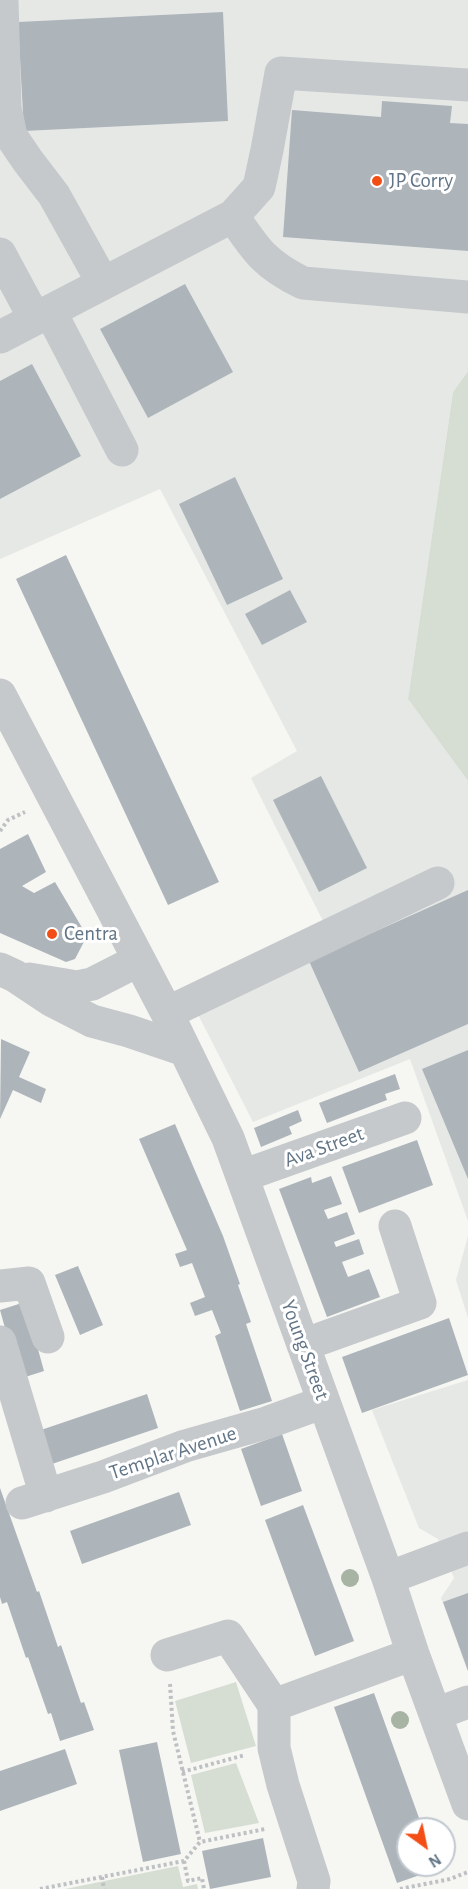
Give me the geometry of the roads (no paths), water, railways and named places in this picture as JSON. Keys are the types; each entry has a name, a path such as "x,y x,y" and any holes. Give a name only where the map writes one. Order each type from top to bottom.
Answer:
{"street":[{"path":"2,0 5,108 11,136 54,195 104,283"},
{"path":"0,337 233,216 258,187 281,73 468,85"},
{"path":"233,216 262,256 279,271 303,284 468,297"},
{"path":"0,254 42,315 122,450"},
{"name":"Young Street","path":"2,703 167,1013 228,1138 468,1804"},
{"path":"167,1013 438,883"},
{"path":"8,973 77,987 92,984 139,960"},
{"path":"8,973 51,1000 92,1021 184,1050"},
{"name":"Ava Street","path":"242,1176 405,1118"},
{"path":"303,1345 420,1303 395,1226"},
{"path":"0,1286 29,1283 48,1337"},
{"name":"Templar Avenue","path":"0,1342 34,1500 185,1446 266,1424 324,1402"},
{"path":"388,1578 468,1548"},
{"path":"167,1655 228,1636 274,1705 274,1748 313,1885"},
{"path":"274,1705 413,1654"},
{"path":"436,1714 468,1702"}],"place":[{"name":"JP Corry","path":"377,181"},
{"name":"Centra","path":"52,934"}]}
